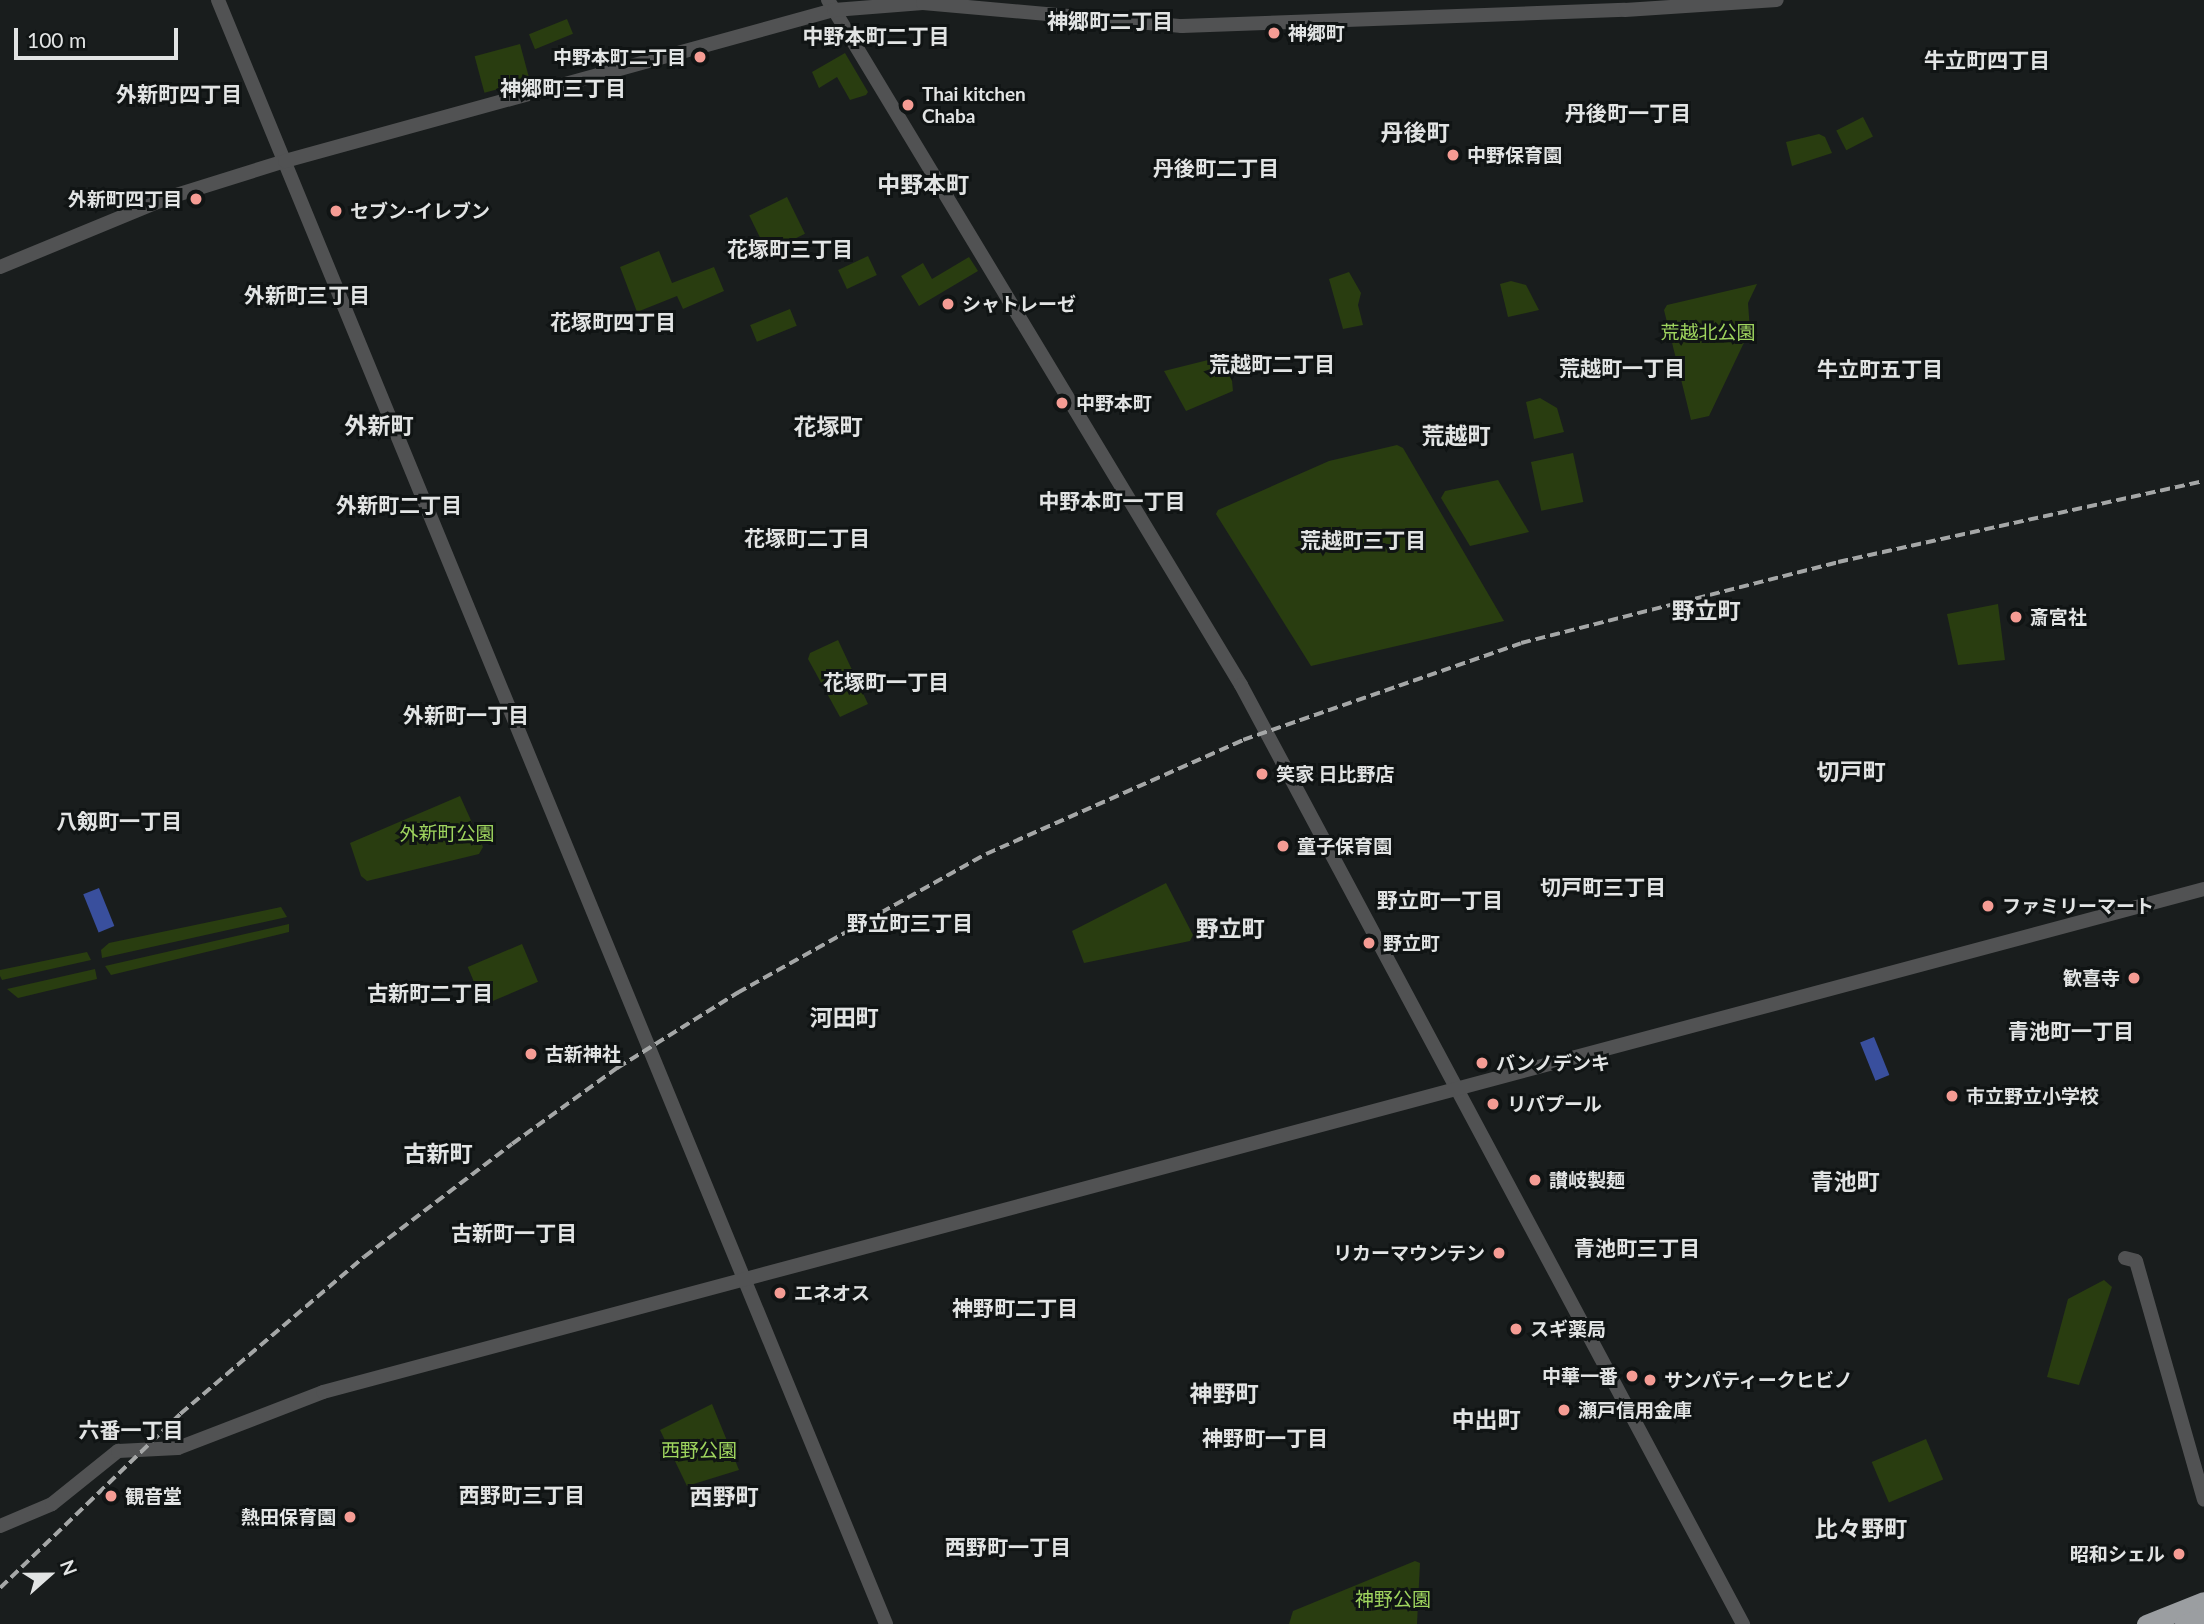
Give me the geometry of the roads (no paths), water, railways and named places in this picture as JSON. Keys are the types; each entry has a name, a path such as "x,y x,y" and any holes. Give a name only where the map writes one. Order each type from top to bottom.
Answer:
{"highway":[{"path":"2146,1624 2204,1601"},
{"path":"2184,1624 2204,1616"}],"street":[{"path":"218,0 886,1624"},
{"path":"0,267 170,197 285,161 831,5 923,3 1182,26 1611,11 1777,0"},
{"path":"831,5 1215,641 1743,1624"},
{"path":"0,1526 52,1503 118,1451 178,1448 323,1392 2204,889"},
{"path":"2125,1258 2136,1261 2204,1499"}],"water":[{"path":"99,888 114,926 99,932 83,894"},
{"path":"1874,1037 1889,1075 1875,1081 1860,1043"}],"railway":[{"path":"0,1588 180,1414 364,1257 512,1144 617,1068 737,993 986,854 1243,740 1521,643 1838,562 2204,481"}],"place":[{"name":"神郷町","path":"1274,33"},
{"name":"中野本町二丁目","path":"700,57"},
{"name":"Thai kitchen Chaba","path":"908,105"},
{"name":"中野保育園","path":"1453,155"},
{"name":"外新町四丁目","path":"196,199"},
{"name":"セブン-イレブン","path":"336,211"},
{"name":"シャトレーゼ","path":"948,304"},
{"name":"中野本町","path":"1062,403"},
{"name":"斎宮社","path":"2016,617"},
{"name":"笑家 日比野店","path":"1262,774"},
{"name":"童子保育園","path":"1283,846"},
{"name":"ファミリーマート","path":"1988,906"},
{"name":"野立町","path":"1369,943"},
{"name":"歓喜寺","path":"2134,978"},
{"name":"古新神社","path":"531,1054"},
{"name":"バンノデンキ","path":"1482,1063"},
{"name":"市立野立小学校","path":"1952,1096"},
{"name":"リバプール","path":"1493,1104"},
{"name":"讃岐製麺","path":"1535,1180"},
{"name":"リカーマウンテン","path":"1499,1253"},
{"name":"エネオス","path":"780,1293"},
{"name":"スギ薬局","path":"1516,1329"},
{"name":"中華一番","path":"1632,1376"},
{"name":"サンパティークヒビノ","path":"1650,1380"},
{"name":"瀬戸信用金庫","path":"1564,1410"},
{"name":"観音堂","path":"111,1496"},
{"name":"熱田保育園","path":"350,1517"},
{"name":"昭和シェル","path":"2179,1554"}],"district":[{"name":"神郷町二丁目","path":"1110,21"},
{"name":"中野本町二丁目","path":"876,36"},
{"name":"牛立町四丁目","path":"1987,60"},
{"name":"神郷町三丁目","path":"563,88"},
{"name":"外新町四丁目","path":"179,94"},
{"name":"丹後町一丁目","path":"1628,113"},
{"name":"丹後町","path":"1415,132"},
{"name":"丹後町二丁目","path":"1216,168"},
{"name":"中野本町","path":"923,184"},
{"name":"花塚町三丁目","path":"790,249"},
{"name":"外新町三丁目","path":"307,295"},
{"name":"花塚町四丁目","path":"613,322"},
{"name":"荒越町二丁目","path":"1272,364"},
{"name":"荒越町一丁目","path":"1622,368"},
{"name":"牛立町五丁目","path":"1880,369"},
{"name":"外新町","path":"379,425"},
{"name":"花塚町","path":"828,426"},
{"name":"荒越町","path":"1456,435"},
{"name":"中野本町一丁目","path":"1112,501"},
{"name":"外新町二丁目","path":"399,505"},
{"name":"花塚町二丁目","path":"807,538"},
{"name":"荒越町三丁目","path":"1363,540"},
{"name":"野立町","path":"1706,610"},
{"name":"花塚町一丁目","path":"886,682"},
{"name":"外新町一丁目","path":"466,715"},
{"name":"切戸町","path":"1851,771"},
{"name":"八剱町一丁目","path":"119,821"},
{"name":"切戸町三丁目","path":"1603,887"},
{"name":"野立町一丁目","path":"1440,900"},
{"name":"野立町三丁目","path":"910,923"},
{"name":"野立町","path":"1230,928"},
{"name":"古新町二丁目","path":"430,993"},
{"name":"河田町","path":"844,1017"},
{"name":"青池町一丁目","path":"2071,1031"},
{"name":"古新町","path":"438,1153"},
{"name":"青池町","path":"1845,1181"},
{"name":"古新町一丁目","path":"514,1233"},
{"name":"青池町三丁目","path":"1637,1248"},
{"name":"神野町二丁目","path":"1015,1308"},
{"name":"神野町","path":"1224,1393"},
{"name":"中出町","path":"1486,1419"},
{"name":"六番一丁目","path":"131,1430"},
{"name":"神野町一丁目","path":"1265,1438"},
{"name":"西野町三丁目","path":"522,1495"},
{"name":"西野町","path":"724,1496"},
{"name":"比々野町","path":"1861,1528"},
{"name":"西野町一丁目","path":"1008,1547"}],"park label":[{"name":"荒越北公園","path":"1708,332"},
{"name":"外新町公園","path":"447,833"},
{"name":"西野公園","path":"699,1450"},
{"name":"神野公園","path":"1393,1599"}]}
